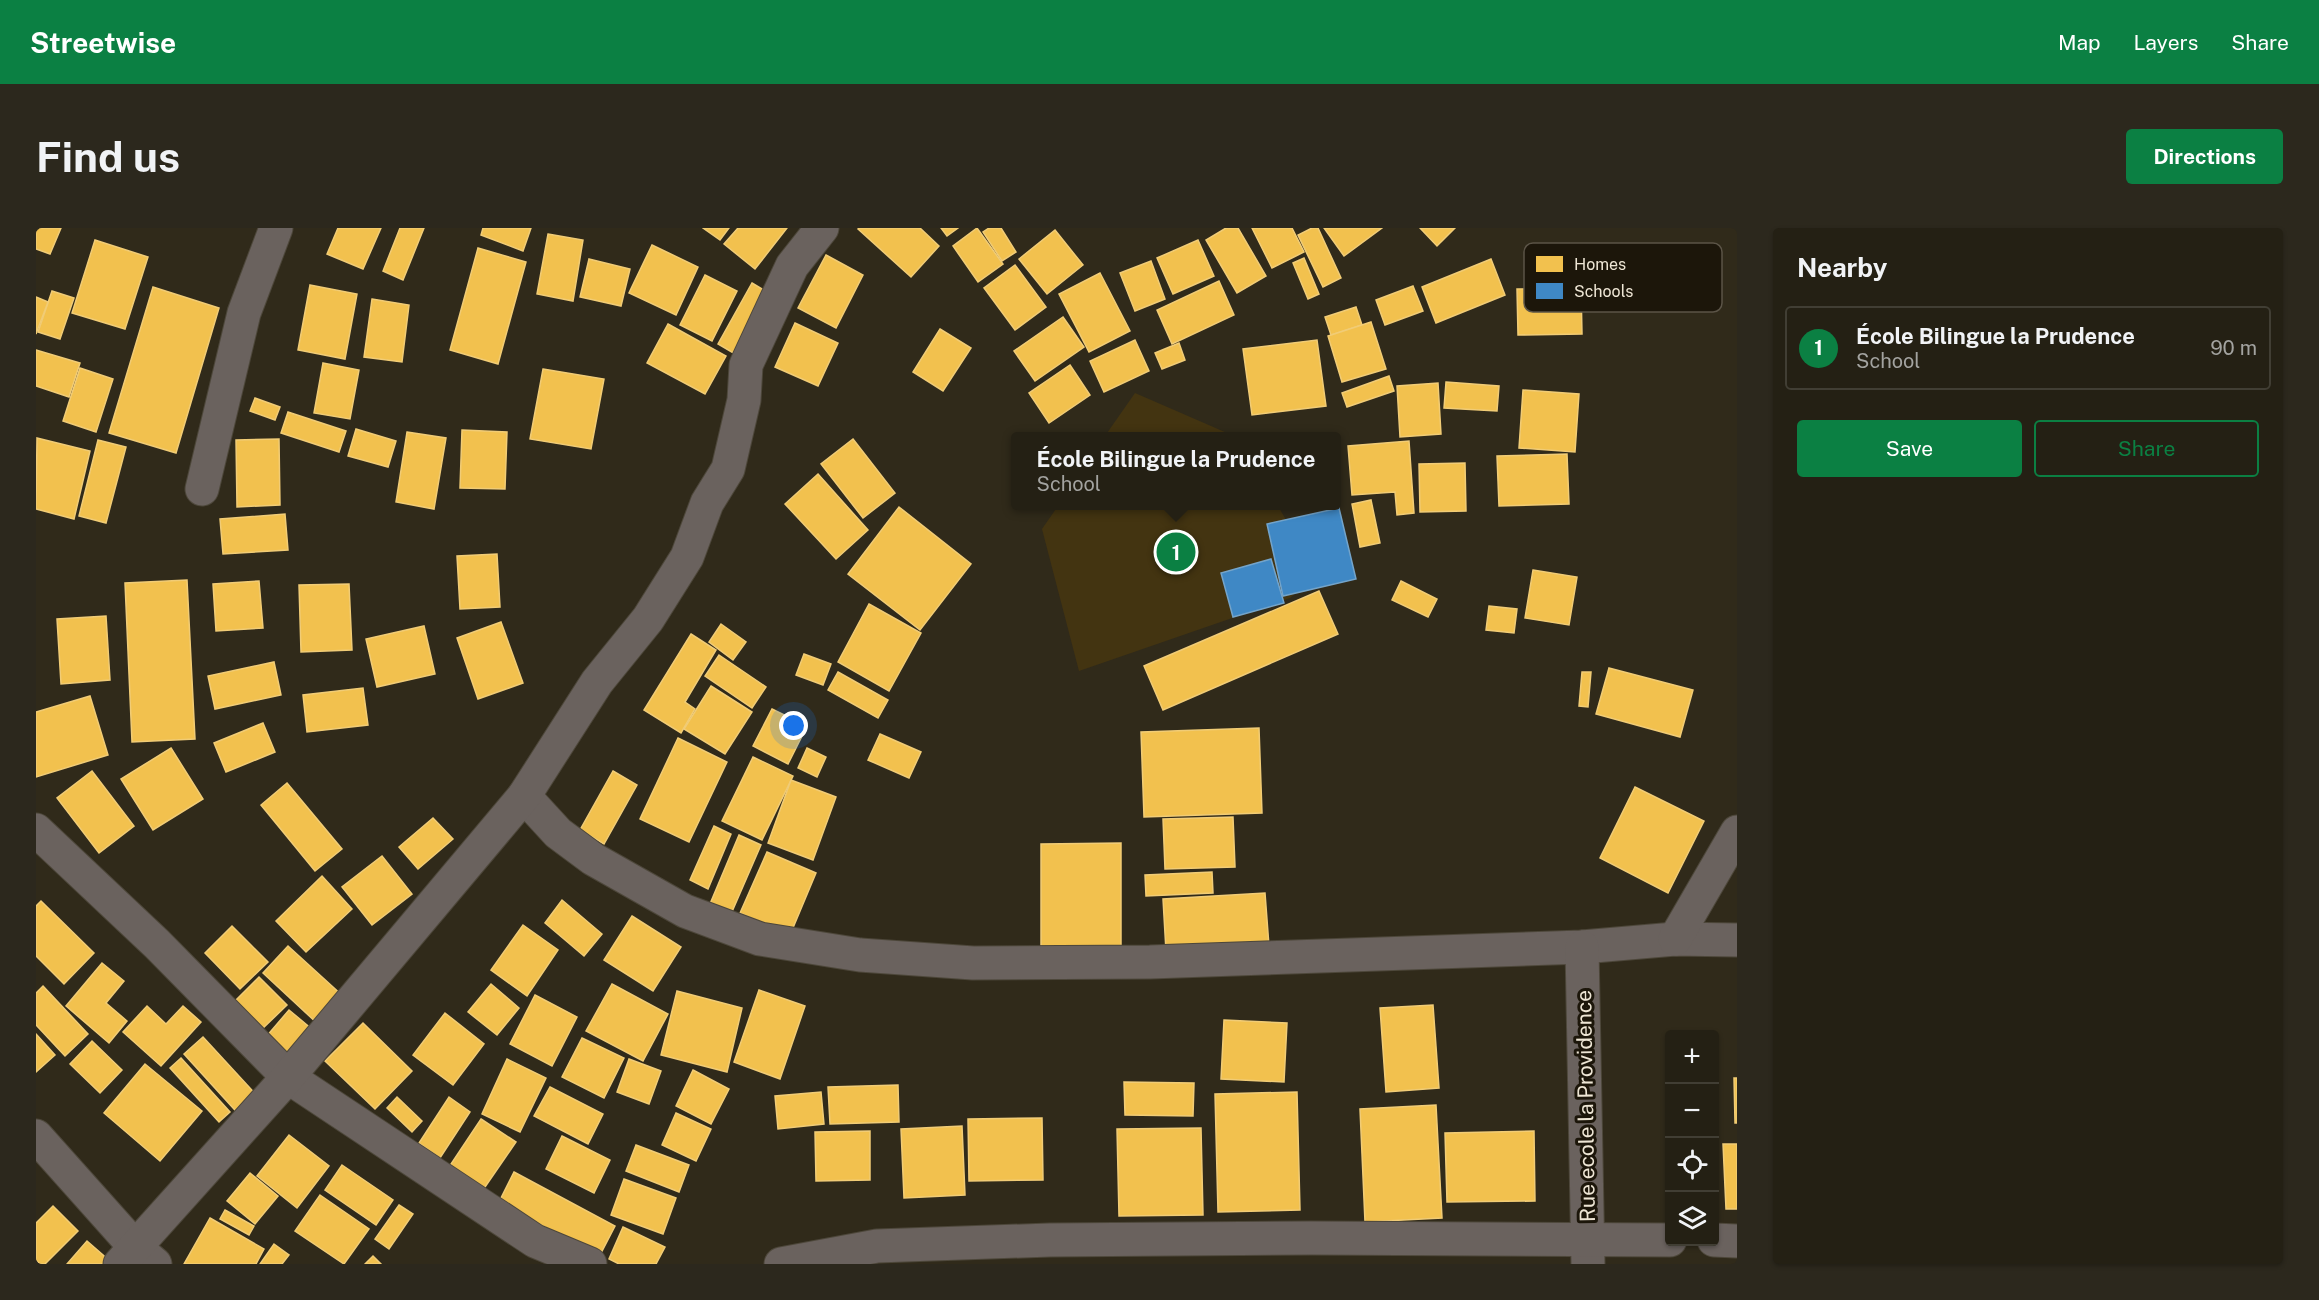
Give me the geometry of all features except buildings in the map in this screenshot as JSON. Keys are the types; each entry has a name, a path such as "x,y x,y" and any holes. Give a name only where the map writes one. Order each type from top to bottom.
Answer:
{"street":[{"path":"202,489 244,313 276,228"},
{"path":"36,1136 137,1259 524,796 597,682 648,619 687,557 707,503 728,469 744,400 746,365 792,266 822,228"},
{"path":"524,796 558,833 593,859 685,912 760,939 860,955 973,963 1150,962 1582,947 1675,939 1737,940"},
{"path":"36,830 157,944 288,1077 535,1241 590,1264"},
{"path":"1675,939 1737,832"},
{"name":"Rue ecole la Providence","path":"1582,947 1588,1252"},
{"path":"781,1264 877,1246 1050,1240 1311,1238 1588,1252 1665,1241"},
{"path":"1719,1240 1737,1241"}],"shaded area":[{"path":"1135,393 1225,432 1108,432"},
{"path":"1055,510 1280,510 1317,574 1290,598 1079,671 1042,529"}],"place":[{"name":"École Bilingue la Prudence","path":"1176,552"}]}
